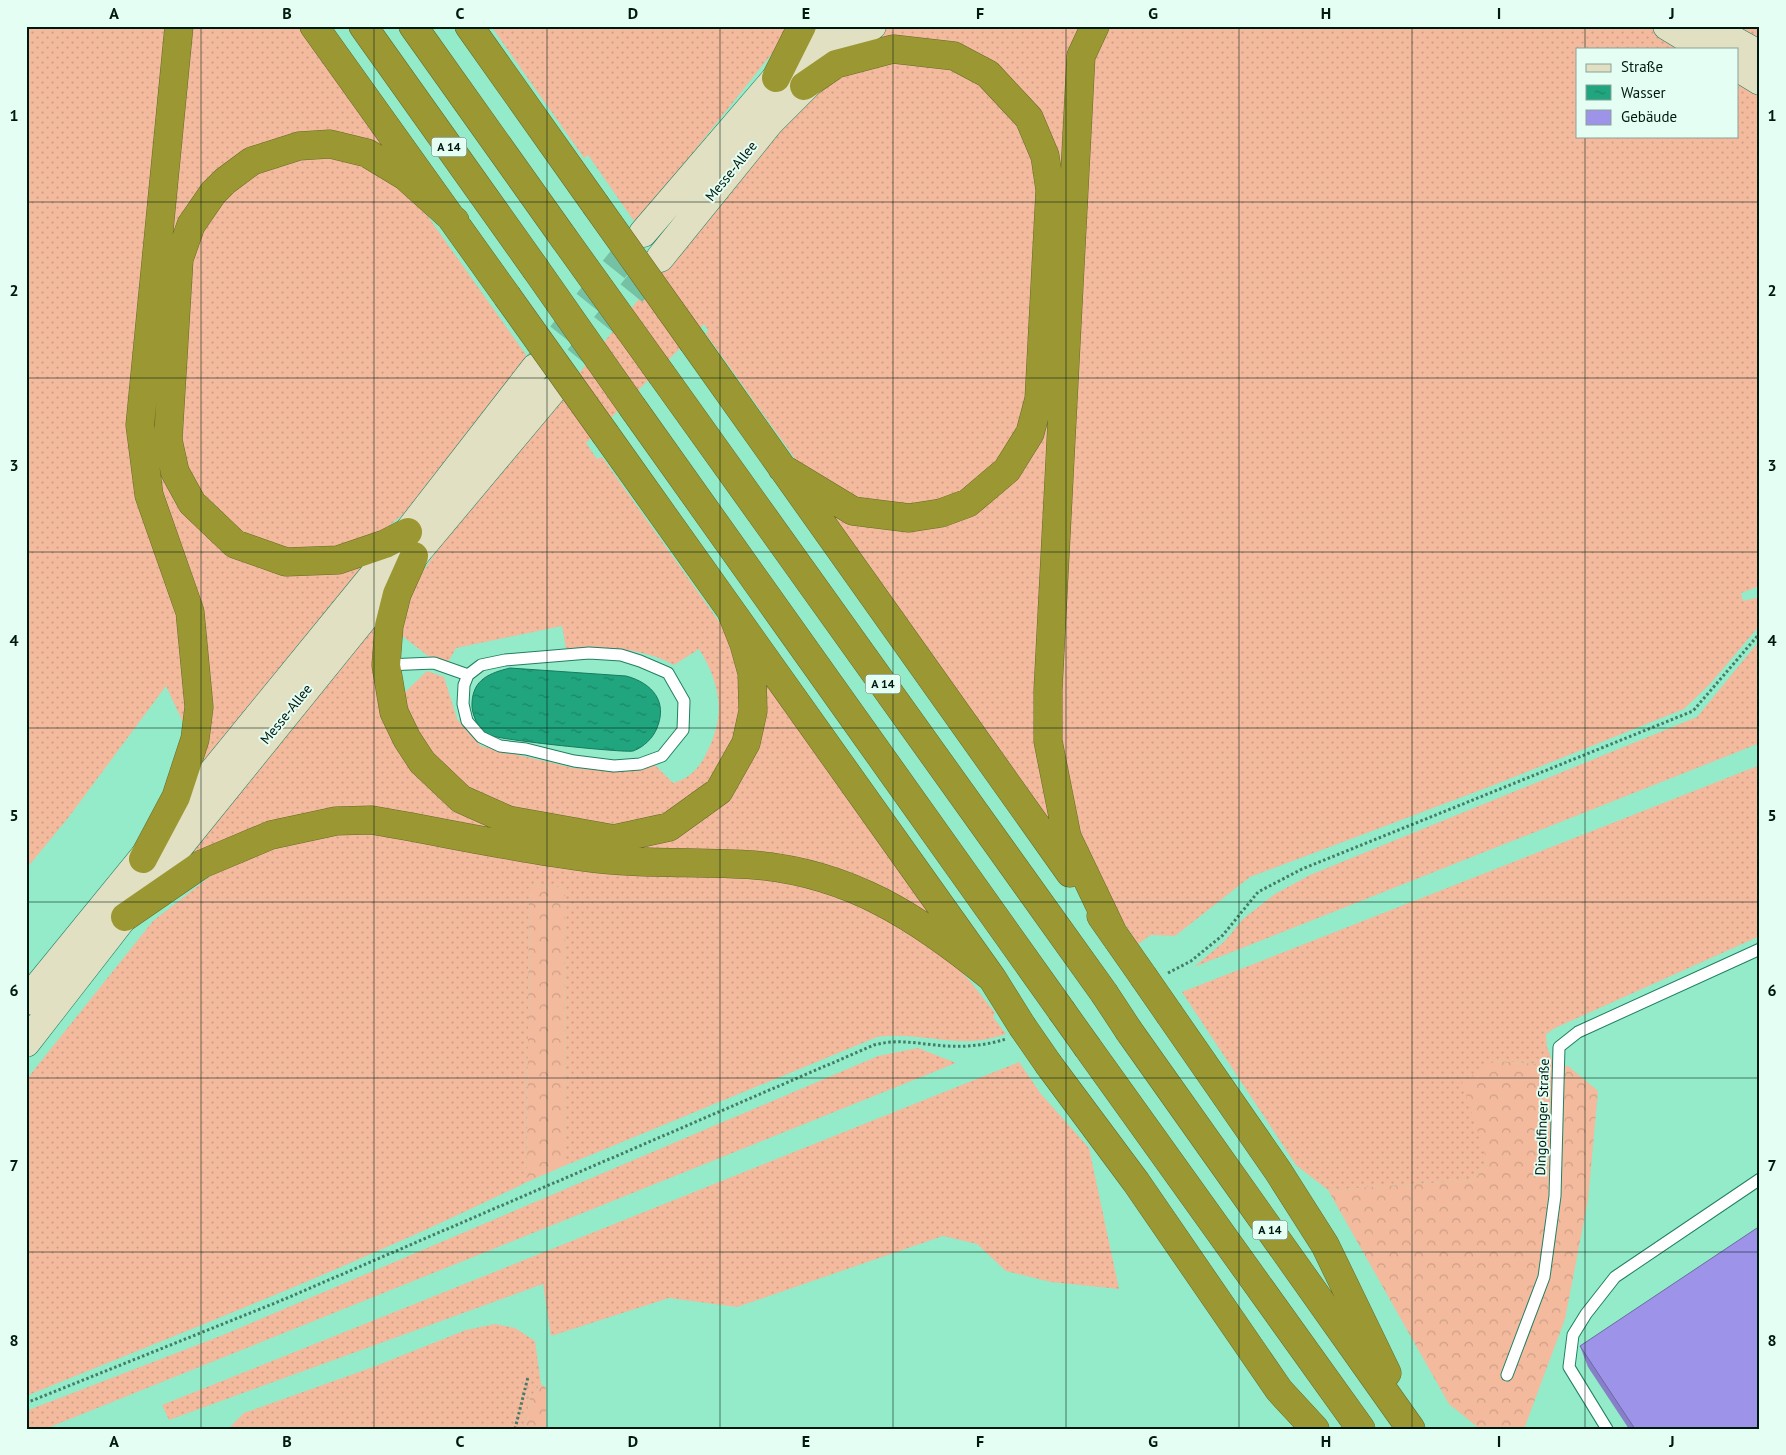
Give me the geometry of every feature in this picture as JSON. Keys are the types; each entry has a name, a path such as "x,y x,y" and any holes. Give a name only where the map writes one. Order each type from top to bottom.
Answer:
{"highway":[{"path":"142,860 176,797 195,739 199,707 190,612 149,495 140,425 179,26"},
{"path":"314,26 992,978 1049,1065 1136,1182 1278,1390 1315,1429"},
{"name":"A 14","path":"363,26 1088,1048 1361,1429"},
{"name":"A 14","path":"413,26 1104,993 1412,1429"},
{"path":"469,26 1112,931 1154,976 1170,1014 1278,1171 1325,1245 1412,1429"},
{"path":"776,78 802,26"},
{"path":"1095,26 1081,56 1048,690 1048,741 1067,836 1112,931"},
{"path":"782,468 853,511 909,518 941,513 968,503 1008,470 1030,433 1039,399 1050,190 1045,156 1029,118 988,74 954,56 893,49 836,64 804,86"},
{"path":"454,221 405,176 367,154 330,144 300,146 252,161 225,181 213,193 191,225 179,259 168,440 175,472 192,503 235,544 286,562 338,560 385,544 411,544 389,626 386,665 394,712 407,739 422,762 461,798 508,820 614,839 669,827 719,791 746,743 753,711 752,673 744,644 731,611"},
{"path":"125,917 202,864 271,835 336,821 372,820 586,858 756,865 824,876 887,903 920,922 949,942 992,978"}],"main road":[{"name":"Messe-Allee","path":"643,233 776,78 837,26"},
{"name":"Messe-Allee","path":"660,258 770,122 856,36 872,26"},
{"path":"1667,26 1703,48"},
{"path":"1708,26 1760,55"},
{"path":"1738,69 1760,81"},
{"name":"Messe-Allee","path":"26,1043 411,544 536,368"},
{"name":"Messe-Allee","path":"26,1001 142,860 411,544 552,391"}],"lane":[{"path":"589,653 621,655 640,660 668,673 684,701 683,730 662,756 640,764 614,766 574,761 526,749 500,746 481,737 467,721 463,704 464,685 468,675 481,665 506,660 589,653"},
{"path":"386,665 434,663 468,675"},
{"name":"Dingolfinger Straße","path":"1508,1375 1544,1277 1555,1196 1559,1047 1578,1032 1760,949"},
{"path":"1608,1429 1569,1367 1573,1334 1586,1314 1615,1278 1760,1179"}],"path":[{"path":"1154,976 1191,961 1223,935 1258,892 1302,869 1693,711 1760,633"},
{"path":"26,1404 280,1301 874,1045 891,1040 938,1046 971,1045 999,1041"},
{"path":"515,1429 528,1377"}],"green space":[{"path":"26,26 169,26 132,402 181,612 187,731 166,686 68,818 26,869"},
{"path":"188,26 302,26 391,152 361,142 209,183 160,395 216,540 372,565 194,785 197,762 162,508 149,438"},
{"path":"491,26 791,26 778,46 636,224 588,155 584,158"},
{"path":"883,26 1084,26 1042,636 1062,840 817,500 885,526 1014,474 1058,191 1003,77 860,47"},
{"path":"1099,26 1647,26 1684,48 1576,48 1576,138 1738,138 1738,80 1760,92 1760,586 1741,593 1743,601 1760,597 1760,625 1710,684 1684,709 1494,785 1250,877 1175,936 1151,935 1138,944 1108,899 1080,841 1057,736 1084,84"},
{"path":"1735,26 1760,26 1760,40"},
{"path":"928,58 1001,95 1039,159 1028,415 991,476 937,507 860,504 801,467 706,334 708,330 704,324 586,443 597,459 602,457 720,623 732,644 744,698 734,749 692,804 628,831 515,815 441,773 398,699 427,671 444,677 457,719 481,746 574,768 616,771 655,765 673,783 688,776 700,764 706,754 716,727 718,701 712,675 699,649 674,665 648,654 622,649 566,649 562,626 456,648 448,662 428,656 396,631 412,588 442,543 785,118 844,70"},
{"path":"312,154 373,166 419,204 529,359 412,507 380,533 311,556 228,530 180,464 192,248 216,202 259,168"},
{"path":"385,605 410,762 578,843 707,811 757,671 945,927 875,889 618,853 383,814 174,875"},
{"path":"1760,640 1760,743 1194,967 1225,941 1243,919 1275,894 1310,875 1697,717"},
{"path":"1760,765 1760,936 1555,1028 1546,1034 1547,1047 1554,1065 1495,1061 1487,1161 1475,1180 1328,1190 1296,1165 1182,992"},
{"path":"374,832 682,873 792,881 876,910 946,957 970,981 995,1013 993,1017 1006,1034 973,1041 910,1036 877,1037 564,1166 565,888 529,885 527,1182 404,1240 341,1267 26,1396 26,1080 153,921 212,875 257,853 297,841 337,834"},
{"path":"529,885 565,888 564,1166 527,1182"},
{"path":"918,1048 956,1063 45,1429 26,1429 26,1411 223,1335 878,1056"},
{"path":"1495,1061 1568,1066 1598,1091 1588,1200 1565,1319 1524,1429 1480,1429 1449,1404 1328,1190 1475,1180 1487,1161 1462,1082"},
{"path":"1019,1062 1041,1094 1089,1148 1119,1289 1051,1282 1006,1271 977,1244 943,1236 737,1307 669,1298 551,1336 543,1284 169,1420 162,1405"},
{"path":"495,1324 515,1328 535,1341 541,1384 530,1397 525,1429 228,1429 244,1413 373,1367 466,1330"},
{"path":"541,1384 546,1388 546,1429 525,1429 530,1397"}],"water":[{"path":"510,668 626,676 635,679 650,688 659,702 660,718 657,728 648,742 633,751 561,746 489,735 482,730 474,717 472,707 473,695 484,678"}],"building":[{"path":"1760,1226 1760,1429 1635,1429 1580,1346"}],"tunnel":[{"path":"535,368 643,233"},
{"path":"552,391 660,258"}]}
